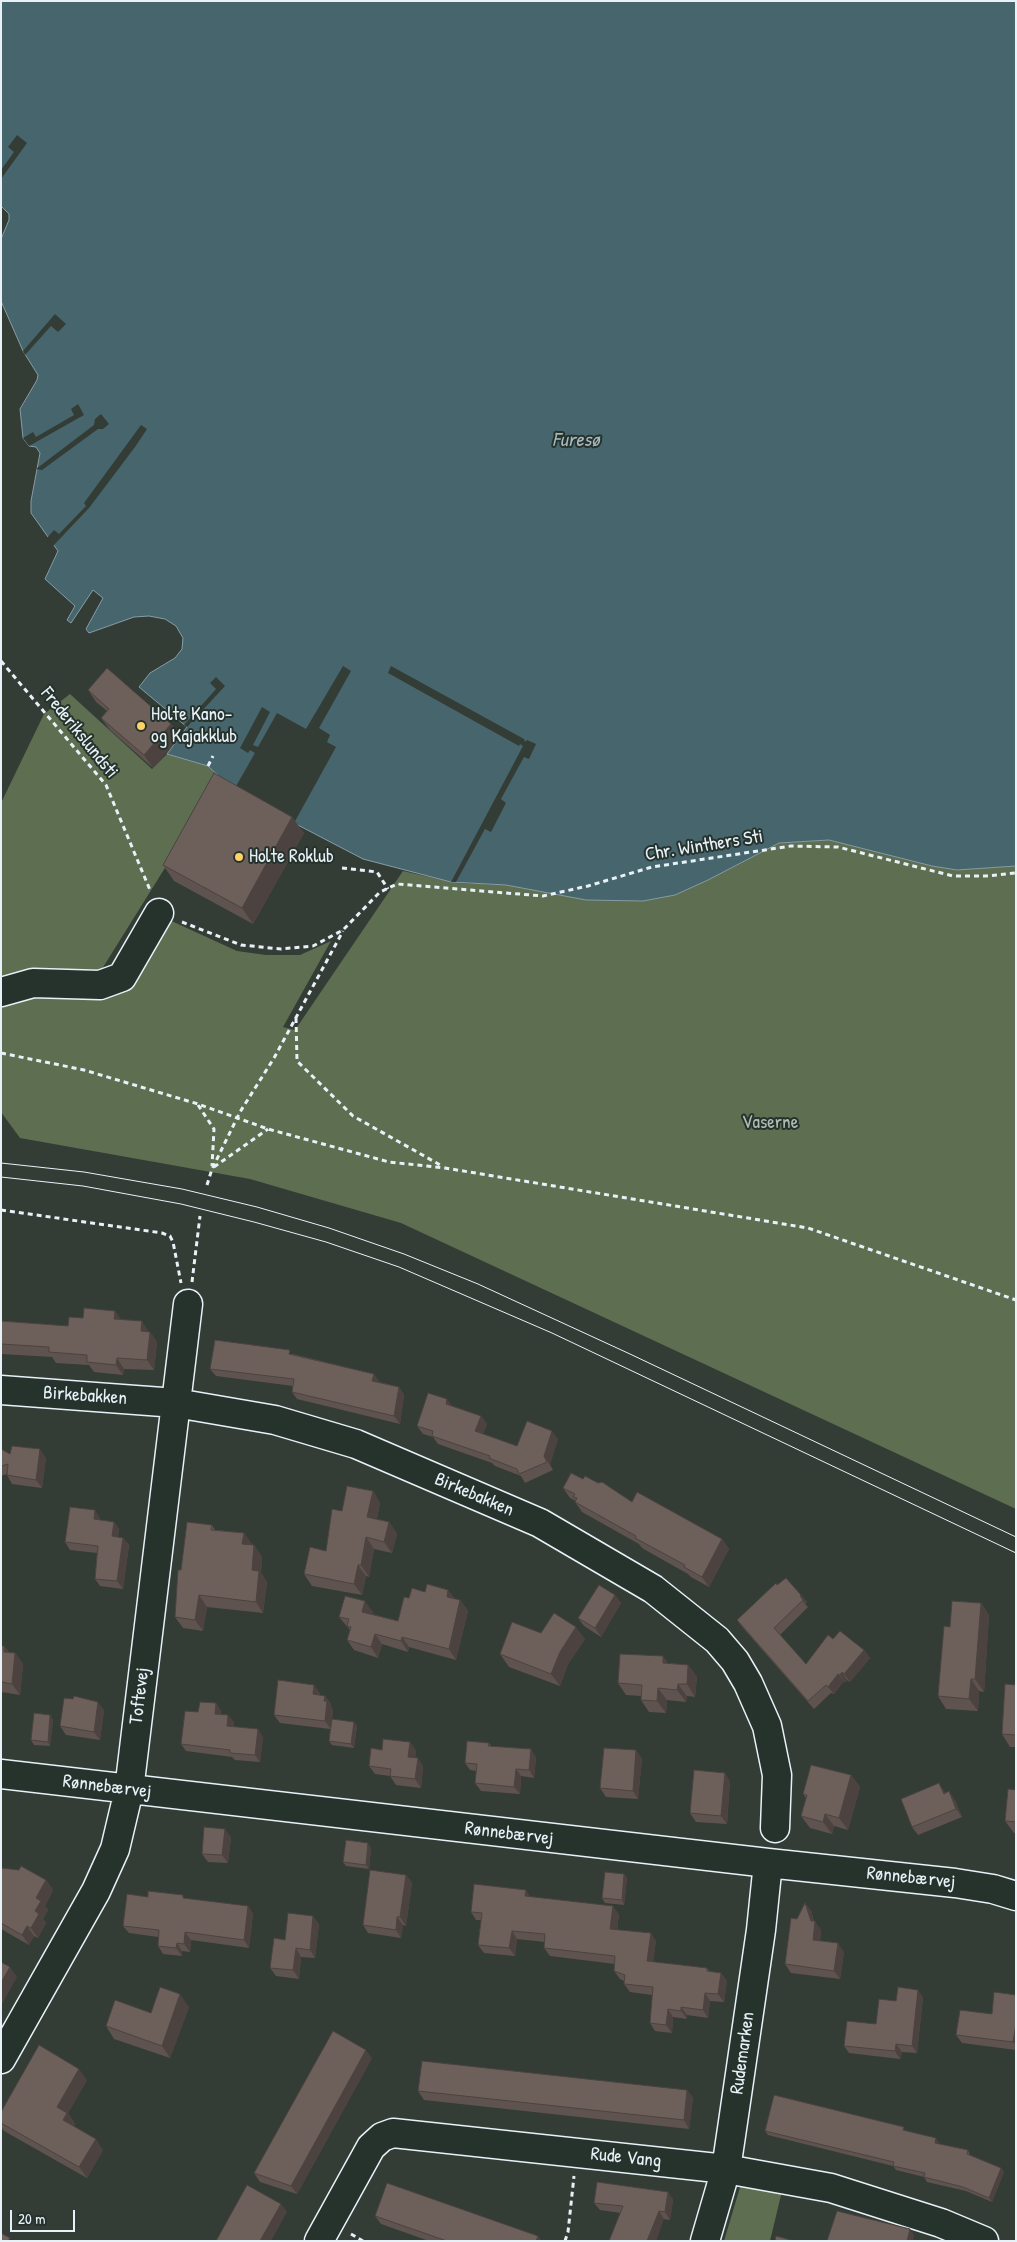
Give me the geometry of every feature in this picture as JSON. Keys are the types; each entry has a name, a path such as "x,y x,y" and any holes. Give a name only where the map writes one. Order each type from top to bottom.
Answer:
{"street":[{"path":"1,992 33,984 100,985 122,977 159,913"},
{"name":"Toftevej","path":"1,2059 91,1899 115,1850 129,1790 190,1294"},
{"name":"Birkebakken","path":"1,1390 176,1403 275,1420 356,1444 540,1523 654,1588 717,1640 735,1661 748,1683 767,1726 777,1775 775,1828"},
{"name":"Rønnebærvej","path":"1,1774 955,1883 993,1889 1016,1896"},
{"name":"Rudemarken","path":"705,2241 726,2169 761,1930 768,1863"},
{"name":"Rude Vang","path":"319,2241 371,2147 382,2136 393,2133 726,2169 831,2188 941,2222 984,2241"}],"path":[{"name":"Frederikslundsti","path":"1,660 106,785 159,913"},
{"path":"208,766 213,756"},
{"name":"Chr. Winthers Sti","path":"388,889 397,884 543,896 588,886 652,867 791,846 838,847 953,876 986,876 1016,873"},
{"path":"207,1186 212,1169 239,1118 240,1112 296,1017 343,930 380,892 388,889 377,872 342,868"},
{"path":"159,913 241,945 281,949 313,946 343,930"},
{"path":"296,1017 297,1060 353,1116 445,1168"},
{"path":"1,1053 84,1070 198,1104 268,1129 389,1162 445,1168 808,1228 1016,1300"},
{"path":"198,1104 214,1129 212,1169"},
{"path":"212,1169 268,1129"},
{"path":"1,1210 162,1233 170,1236 173,1242 181,1286 190,1294"},
{"path":"190,1294 200,1216"},
{"path":"564,2241 568,2232 576,2153"}],"green space":[{"name":"Vaserne","path":"70,694 152,769 167,754 208,766 221,778 97,977 126,986 165,918 237,951 266,955 300,955 331,941 283,1027 295,1030 403,871 457,883 506,885 586,900 643,901 675,895 779,843 829,840 932,866 957,870 1016,866 1016,1509 401,1223 250,1179 20,1138 1,1112 1,803 44,714"},
{"path":"741,2184 782,2191 770,2241 724,2241"}],"water":[{"name":"Furesø","path":"1,1 1016,1 1016,866 957,870 932,866 829,840 779,843 675,895 643,901 586,900 506,885 451,882 363,859 294,823 223,780 208,766 167,754 187,727 139,687 150,673 175,658 182,649 183,638 176,626 165,619 149,616 134,617 89,633 86,629 103,598 93,590 71,623 67,620 75,606 45,579 58,551 31,513 31,501 40,453 36,447 29,446 23,438 20,409 38,375 23,351 1,301 1,239 9,220 9,214 1,206"}],"pier":[{"path":"17,135 27,143 1,179 1,170 14,152 8,147"},
{"path":"55,314 66,324 58,332 51,326 25,355 23,351"},
{"path":"78,404 84,415 29,446 23,438 33,432 36,437 74,415 71,409"},
{"path":"101,414 109,424 103,429 98,429 42,470 36,469 94,425 95,419"},
{"path":"141,425 147,429 135,447 89,508 53,546 47,538 54,530 59,534 86,506 84,503"},
{"path":"343,666 351,671 319,728 330,735 327,742 336,747 294,823 235,788 255,753 250,750 248,753 240,748 262,707 270,712 253,745 258,747 277,713 306,729"},
{"path":"391,666 524,739 525,742 527,740 536,744 529,759 524,757 501,799 506,803 491,832 485,829 456,882 451,882 523,746 520,744 519,746 388,673"},
{"path":"216,677 225,686 187,727 184,725 216,689 210,683"}],"building":[{"name":"Holte Kano- og Kajakklub","path":"107,668 171,724 144,755 101,718 109,709 88,690"},
{"name":"Holte Roklub","path":"214,773 292,817 242,908 163,865"},
{"path":"84,1308 115,1311 114,1319 142,1321 141,1331 150,1332 147,1360 117,1358 116,1365 87,1362 87,1355 49,1352 49,1347 1,1344 1,1321 68,1326 69,1317 83,1318"},
{"path":"215,1340 290,1350 289,1354 374,1374 372,1381 399,1387 394,1416 292,1392 294,1379 210,1369"},
{"path":"428,1393 447,1399 446,1404 481,1416 475,1431 517,1446 527,1421 552,1431 544,1456 547,1462 519,1474 517,1469 489,1458 490,1456 432,1436 433,1431 417,1426"},
{"path":"12,1446 40,1449 36,1480 7,1475 8,1464 1,1466 1,1449 10,1454"},
{"path":"571,1473 583,1479 585,1476 598,1483 602,1482 632,1502 637,1492 722,1539 702,1577 684,1567 685,1565 635,1538 636,1536 575,1502 577,1498 573,1497 575,1494 563,1488"},
{"path":"347,1486 373,1491 367,1517 389,1522 384,1542 366,1537 361,1565 358,1565 354,1584 304,1574 310,1547 326,1551 332,1509 342,1511"},
{"path":"70,1507 95,1510 94,1519 114,1522 112,1536 123,1538 117,1581 95,1579 98,1546 65,1542"},
{"path":"187,1522 212,1525 211,1530 244,1533 242,1544 254,1545 252,1570 259,1571 256,1602 199,1595 195,1620 175,1617 178,1570 181,1570"},
{"path":"786,1578 803,1600 774,1628 806,1664 828,1635 833,1639 840,1631 864,1650 844,1674 842,1672 840,1675 838,1674 828,1687 826,1685 808,1701 737,1620 776,1583 777,1585"},
{"path":"427,1584 448,1590 447,1597 460,1600 449,1649 402,1637 401,1641 375,1634 371,1647 347,1640 351,1627 347,1626 349,1619 339,1617 345,1596 365,1601 362,1612 398,1621 404,1597 409,1598 412,1588 425,1592"},
{"path":"599,1585 615,1595 595,1628 578,1618"},
{"path":"952,1601 981,1603 975,1679 971,1679 969,1699 938,1696 944,1626 950,1627"},
{"path":"554,1613 576,1627 560,1652 551,1674 500,1654 512,1622 541,1633"},
{"path":"1,1646 4,1646 4,1652 15,1653 12,1684 1,1682"},
{"path":"620,1654 663,1656 663,1663 688,1665 687,1684 678,1684 677,1690 658,1688 657,1701 641,1700 642,1685 618,1683"},
{"path":"278,1680 314,1685 313,1694 325,1696 324,1701 327,1701 325,1721 274,1715"},
{"path":"1005,1684 1016,1685 1016,1735 1002,1734"},
{"path":"74,1696 98,1702 94,1732 60,1726 64,1698 73,1699"},
{"path":"200,1702 216,1703 215,1714 228,1715 227,1726 258,1729 255,1755 230,1753 230,1750 181,1744 185,1711 198,1712"},
{"path":"34,1713 50,1715 48,1742 31,1740"},
{"path":"332,1719 354,1722 351,1744 329,1741"},
{"path":"383,1739 410,1742 408,1757 418,1758 415,1779 390,1776 391,1769 369,1766 371,1748 382,1750"},
{"path":"467,1741 489,1743 488,1746 531,1749 529,1770 516,1769 514,1787 475,1783 477,1764 465,1763"},
{"path":"604,1748 636,1750 633,1791 600,1788"},
{"path":"811,1765 851,1775 839,1818 825,1814 823,1822 801,1816 807,1795 803,1794"},
{"path":"694,1770 725,1773 721,1816 690,1813"},
{"path":"939,1783 944,1794 949,1791 956,1809 912,1827 901,1799"},
{"path":"1008,1789 1016,1790 1016,1822 1005,1821"},
{"path":"204,1827 225,1829 222,1855 202,1854"},
{"path":"346,1840 368,1843 366,1865 343,1862"},
{"path":"21,1866 46,1880 36,1898 41,1901 35,1911 39,1914 31,1928 27,1926 22,1935 1,1923 1,1868 19,1870"},
{"path":"370,1870 406,1875 400,1917 397,1917 396,1930 363,1925"},
{"path":"605,1872 624,1874 622,1900 602,1898"},
{"path":"474,1884 526,1890 525,1896 613,1906 610,1929 651,1933 647,1961 707,1968 707,1971 721,1973 718,1994 705,1993 703,2010 681,2007 681,2011 668,2009 666,2025 650,2023 653,1987 624,1984 625,1975 614,1971 615,1956 544,1948 545,1934 512,1931 509,1948 478,1945 482,1913 471,1912"},
{"path":"148,1891 183,1895 183,1898 248,1906 244,1940 185,1932 184,1944 177,1943 176,1948 158,1946 159,1930 123,1926 127,1894 148,1897"},
{"path":"805,1903 811,1921 815,1921 813,1940 838,1943 834,1971 785,1964 791,1918 797,1919"},
{"path":"288,1913 313,1916 310,1950 296,1948 293,1970 270,1968 274,1938 285,1940"},
{"path":"1,1962 10,1967 1,1983"},
{"path":"160,1987 180,1994 162,2046 106,2026 115,2000 151,2013"},
{"path":"898,1987 918,1990 912,2046 896,2044 895,2051 844,2046 847,2021 876,2024 879,1999 896,2001"},
{"path":"994,1992 1016,1995 1016,2024 1013,2042 956,2035 960,2010 992,2014"},
{"path":"333,2031 366,2050 291,2186 254,2173"},
{"path":"39,2045 79,2069 57,2107 67,2113 63,2120 96,2139 79,2167 1,2123 1,2112"},
{"path":"422,2061 687,2090 684,2120 418,2091"},
{"path":"774,2095 904,2127 903,2130 936,2138 935,2143 968,2150 967,2154 1001,2168 989,2198 963,2187 924,2177 925,2173 893,2166 894,2162 765,2131"},
{"path":"597,2182 668,2192 665,2212 659,2211 647,2241 609,2241 623,2206 594,2203"},
{"path":"387,2183 538,2236 536,2241 447,2241 375,2216"},
{"path":"247,2185 281,2204 260,2241 216,2241"},
{"path":"837,2211 910,2229 907,2241 827,2241"},
{"path":"1,2233 10,2238 8,2241 1,2241"},
{"path":"776,2236 794,2241 775,2241"}],"tram line":[{"path":"1,1163 84,1172 182,1189 257,1207 329,1228 404,1254 478,1284 630,1354 1016,1537"},
{"path":"1,1177 83,1186 181,1204 326,1242 399,1267 552,1333 1016,1553"}],"place":[{"name":"Holte Kano- og Kajakklub","path":"141,726"},
{"name":"Holte Roklub","path":"239,857"}]}
